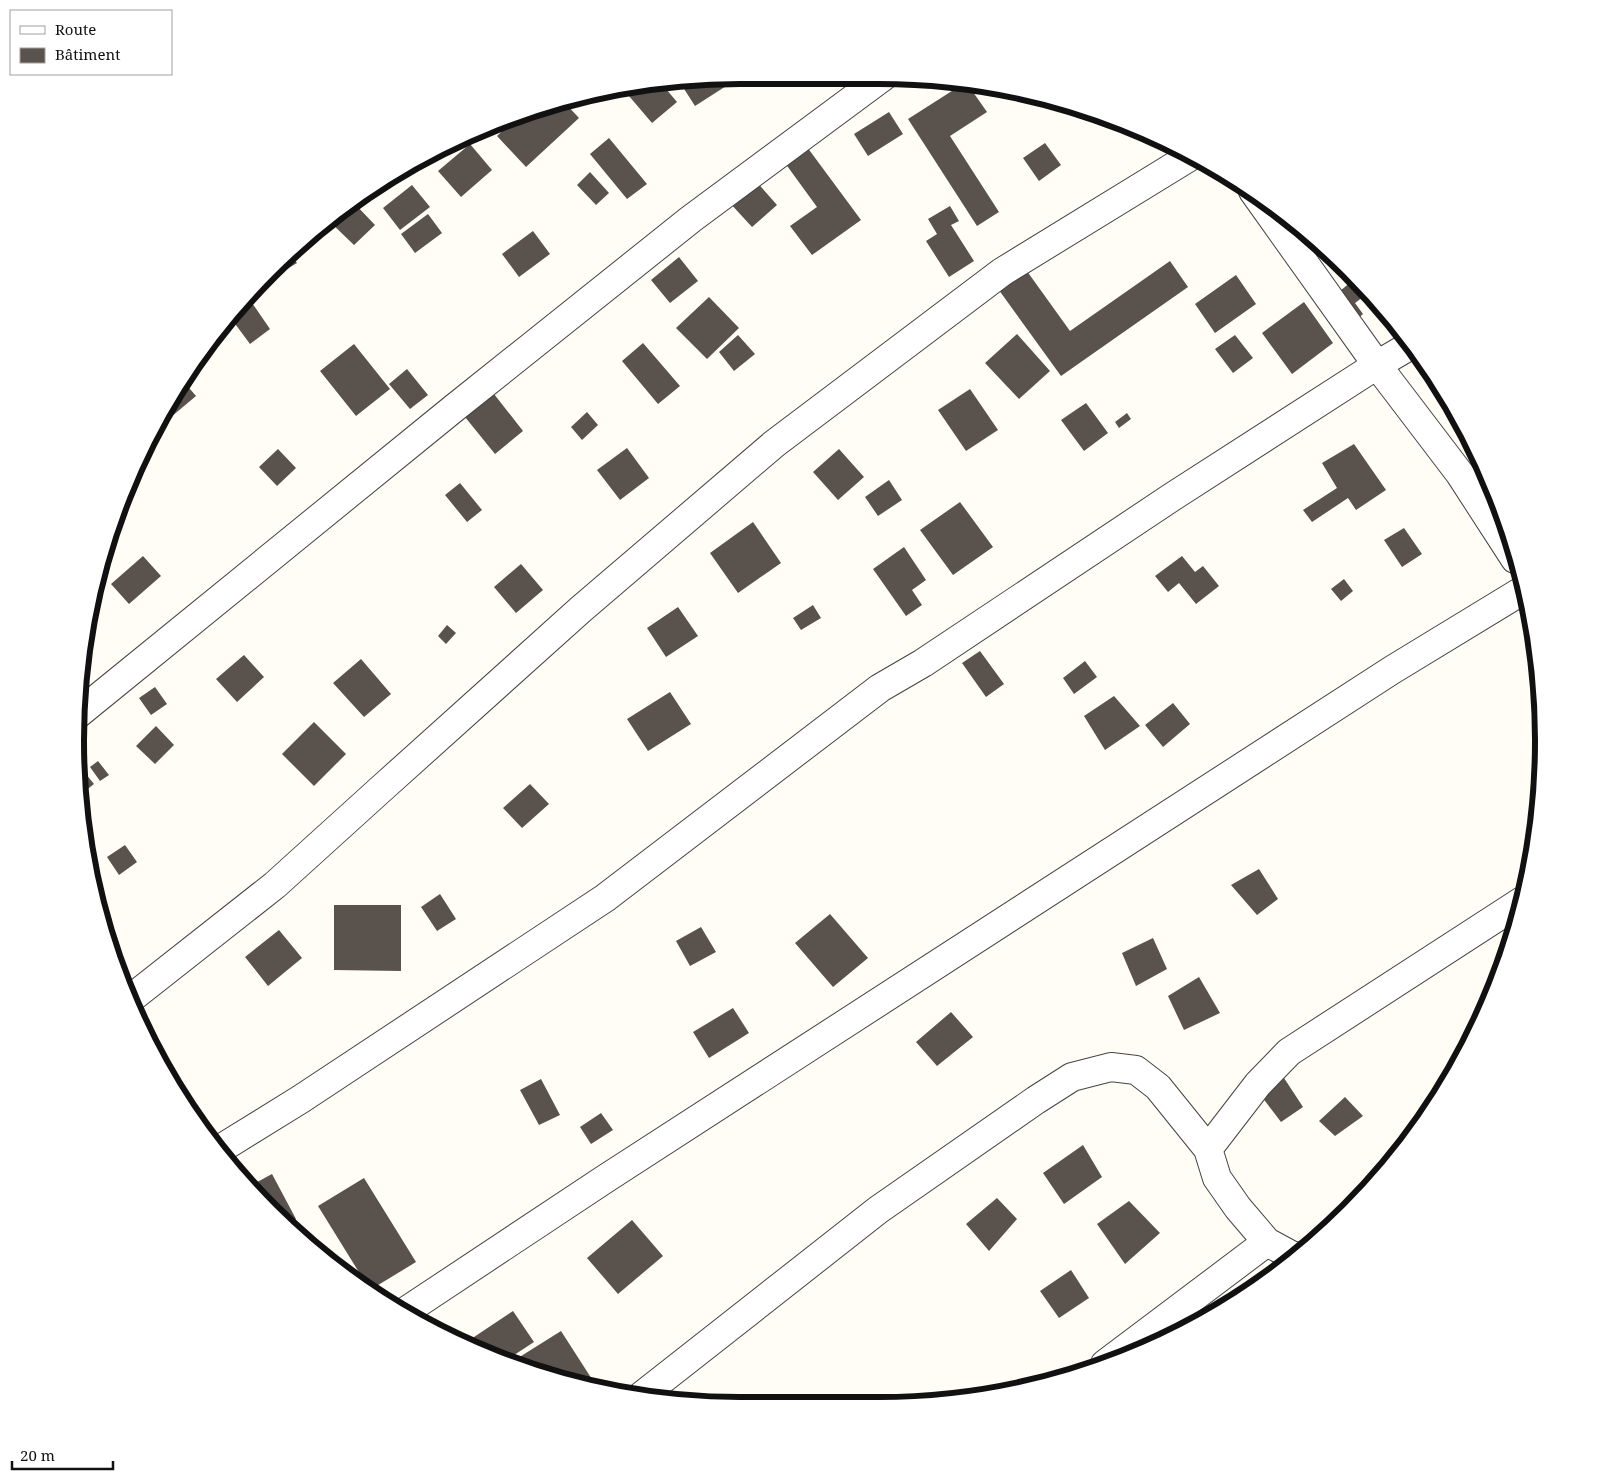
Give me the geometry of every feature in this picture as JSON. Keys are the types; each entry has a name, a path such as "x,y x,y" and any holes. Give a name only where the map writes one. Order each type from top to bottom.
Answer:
{"street":[{"path":"85,709 446,415 692,220 873,84"},
{"path":"135,995 276,885 580,610 774,444 1002,272 1185,160"},
{"path":"1288,228 1377,365 1460,474 1504,541"},
{"path":"224,1146 301,1099 606,898 880,688 1172,497 1405,348"},
{"path":"411,1309 606,1179 1376,681 1518,593"},
{"path":"1208,1149 1258,1084 1289,1052 1514,906"},
{"path":"648,1391 878,1210 1072,1077 1111,1067 1136,1070 1158,1086 1208,1149 1217,1178 1238,1208 1267,1242 1288,1254"},
{"path":"1125,1349 1267,1242"}],"building":[{"path":"729,84 695,106 682,86"},
{"path":"665,88 677,102 652,123 629,96 633,93"},
{"path":"956,88 972,90 987,112 950,136 999,212 977,226 908,119"},
{"path":"569,107 579,118 526,167 497,136 506,128"},
{"path":"889,112 903,134 868,156 854,134"},
{"path":"609,138 647,184 627,199 590,154"},
{"path":"1045,143 1061,165 1039,181 1023,158"},
{"path":"470,144 492,170 461,197 438,171"},
{"path":"807,147 861,220 812,255 790,226 817,207 785,163"},
{"path":"590,172 609,193 596,205 577,185"},
{"path":"755,180 777,205 752,227 729,202"},
{"path":"412,185 430,207 400,230 383,208"},
{"path":"950,206 959,221 951,225 974,261 949,277 926,241 937,234 928,219"},
{"path":"358,207 375,225 354,245 333,225"},
{"path":"428,214 442,233 415,253 401,234"},
{"path":"533,231 550,254 519,277 502,254"},
{"path":"679,257 698,281 670,303 651,280"},
{"path":"294,259 297,263 277,275"},
{"path":"1170,261 1188,287 1061,376 996,286 1024,267 1070,331"},
{"path":"1236,275 1256,304 1215,333 1195,304"},
{"path":"1350,283 1363,297 1355,303 1363,314 1355,321 1335,295"},
{"path":"709,297 739,328 707,359 676,328"},
{"path":"252,302 270,329 250,344 234,323"},
{"path":"1304,302 1333,343 1292,374 1262,333"},
{"path":"1017,334 1050,371 1019,399 985,363"},
{"path":"738,335 755,354 734,371 719,352"},
{"path":"1235,335 1253,358 1233,373 1215,349"},
{"path":"643,343 680,386 658,404 622,361"},
{"path":"354,344 390,389 356,416 320,371"},
{"path":"407,369 428,395 410,409 389,384"},
{"path":"188,386 196,396 168,420"},
{"path":"970,389 998,430 966,451 938,410"},
{"path":"494,394 523,431 495,454 465,417"},
{"path":"1086,403 1108,433 1084,451 1061,420"},
{"path":"587,412 598,425 582,440 571,427"},
{"path":"1127,413 1131,419 1119,428 1115,422"},
{"path":"1354,444 1386,490 1356,510 1348,498 1312,522 1303,510 1337,488 1322,463"},
{"path":"627,448 649,478 620,500 597,470"},
{"path":"278,449 296,468 277,486 259,467"},
{"path":"839,449 864,477 838,500 813,472"},
{"path":"889,480 902,500 878,516 865,497"},
{"path":"460,483 482,510 467,522 445,495"},
{"path":"960,502 993,547 953,575 920,530"},
{"path":"753,522 781,563 738,593 710,553"},
{"path":"1404,528 1422,554 1402,567 1384,540"},
{"path":"904,547 926,580 912,590 922,605 906,616 873,569"},
{"path":"143,556 161,576 129,604 111,584"},
{"path":"1182,556 1195,572 1203,566 1219,586 1196,604 1179,583 1168,592 1155,576"},
{"path":"521,564 543,590 516,613 494,587"},
{"path":"1344,579 1353,591 1341,601 1331,589"},
{"path":"813,605 821,618 801,630 793,618"},
{"path":"678,607 698,636 666,657 647,628"},
{"path":"447,625 456,633 446,644 438,636"},
{"path":"980,651 1004,684 986,697 962,663"},
{"path":"244,655 264,677 237,702 216,679"},
{"path":"361,659 391,694 364,717 333,683"},
{"path":"1085,661 1097,677 1074,694 1063,678"},
{"path":"155,687 167,704 151,715 139,698"},
{"path":"670,692 691,724 648,751 627,719"},
{"path":"1114,696 1140,726 1105,750 1084,716"},
{"path":"1173,703 1190,724 1163,747 1145,725"},
{"path":"314,722 346,754 314,786 282,754"},
{"path":"156,726 174,745 155,764 136,746"},
{"path":"98,761 109,775 100,781 90,767"},
{"path":"85,773 94,784 86,791"},
{"path":"530,784 549,804 522,828 503,808"},
{"path":"125,845 137,862 119,875 107,857"},
{"path":"1259,869 1278,899 1257,915 1231,885"},
{"path":"440,894 456,919 437,931 421,907"},
{"path":"334,905 401,905 401,971 334,970"},
{"path":"830,914 868,958 833,987 795,943"},
{"path":"701,927 716,952 690,966 676,941"},
{"path":"279,930 302,958 268,986 245,957"},
{"path":"1153,938 1167,969 1136,986 1122,953"},
{"path":"1199,977 1220,1013 1184,1030 1168,996"},
{"path":"733,1008 749,1033 709,1058 693,1032"},
{"path":"951,1012 973,1037 937,1066 916,1042"},
{"path":"1284,1078 1303,1107 1281,1122 1259,1093"},
{"path":"541,1079 560,1115 539,1125 520,1090"},
{"path":"1345,1097 1363,1116 1335,1136 1319,1121"},
{"path":"601,1113 613,1130 591,1144 580,1127"},
{"path":"1083,1145 1102,1177 1064,1204 1043,1173"},
{"path":"272,1174 296,1219 293,1221 255,1183"},
{"path":"364,1178 416,1262 376,1287 362,1277 318,1206"},
{"path":"997,1198 1017,1219 989,1251 966,1224"},
{"path":"1129,1201 1160,1233 1125,1264 1097,1224"},
{"path":"632,1220 663,1256 618,1294 587,1258"},
{"path":"1071,1270 1089,1298 1059,1318 1040,1291"},
{"path":"513,1311 534,1342 513,1356 471,1339"},
{"path":"561,1331 593,1380 571,1375 518,1358"}]}
